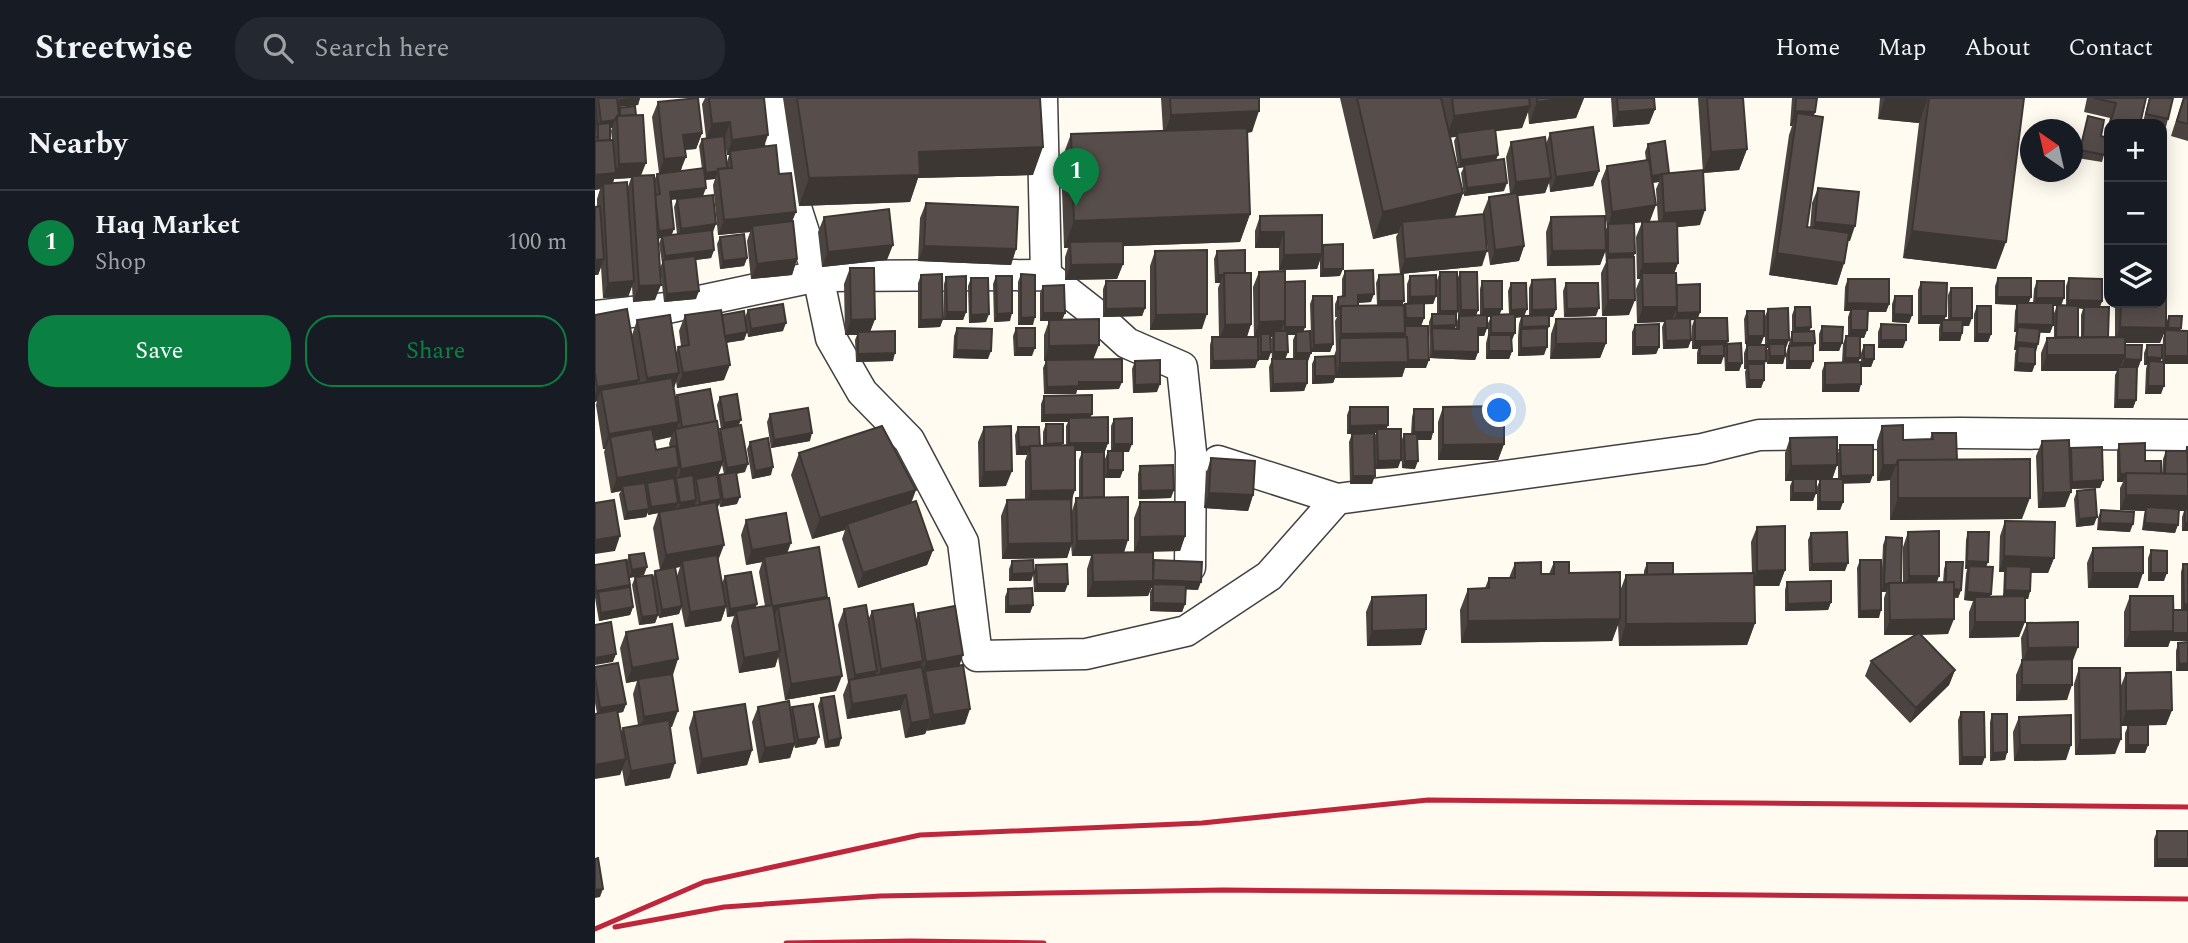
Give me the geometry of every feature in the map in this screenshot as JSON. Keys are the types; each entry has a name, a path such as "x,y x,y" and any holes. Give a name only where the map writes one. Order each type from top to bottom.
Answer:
{"street":[{"path":"773,98 785,173 818,276 831,338 862,392 909,440 963,542 977,656 1086,654 1186,631 1269,576 1337,499"},
{"path":"1042,98 1046,275"},
{"path":"595,316 667,308 818,276 1046,275 1092,311 1126,343 1182,367 1191,452 1190,567"},
{"path":"1191,452 1337,499 1702,449 1759,435 2188,435"}],"building":[{"path":"595,98 598,137 595,137"},
{"path":"598,98 617,98 619,116 615,120 601,122"},
{"path":"698,98 702,133 683,135 686,157 664,159 658,102"},
{"path":"709,98 764,98 768,135 732,140 730,122 712,124"},
{"path":"797,98 1040,98 1043,147 919,152 920,175 809,178"},
{"path":"1170,98 1259,98 1259,111 1171,115"},
{"path":"1357,98 1441,98 1463,193 1383,212"},
{"path":"1452,98 1529,98 1530,106 1454,116"},
{"path":"1537,98 1568,98 1537,102"},
{"path":"1617,98 1654,98 1655,109 1618,112"},
{"path":"1707,98 1743,98 1747,149 1711,152"},
{"path":"1796,98 1817,98 1815,112 1795,111"},
{"path":"1929,98 2024,98 2006,242 1912,231"},
{"path":"2094,98 2146,98 2141,119 2111,119 2116,103"},
{"path":"2150,98 2173,98 2168,119 2146,114"},
{"path":"2184,98 2188,98 2188,124 2177,121"},
{"path":"635,106 636,115 620,116 620,108"},
{"path":"1797,113 1823,117 1807,227 1849,233 1844,263 1777,253"},
{"path":"643,115 646,163 619,164 617,116"},
{"path":"2088,116 2104,120 2101,136 2104,137 2104,155 2083,151"},
{"path":"610,123 610,140 598,141 598,124"},
{"path":"1593,127 1599,171 1556,177 1550,133"},
{"path":"1247,128 1250,214 1074,221 1071,134"},
{"path":"1495,128 1498,155 1461,160 1457,133"},
{"path":"724,136 727,168 706,173 702,139"},
{"path":"1545,137 1551,178 1516,182 1511,142"},
{"path":"613,140 616,173 595,175 595,141"},
{"path":"1665,141 1669,173 1652,176 1648,144"},
{"path":"776,145 779,174 791,173 796,212 724,220 718,169 732,168 730,151"},
{"path":"1504,159 1507,183 1467,188 1464,165"},
{"path":"1649,160 1656,205 1612,212 1607,166"},
{"path":"704,168 706,188 670,192 674,229 659,231 655,195 660,194 657,174"},
{"path":"1703,170 1705,210 1664,213 1662,174"},
{"path":"654,175 661,285 639,286 632,176"},
{"path":"627,182 634,281 608,283 603,184"},
{"path":"1818,188 1859,192 1855,226 1815,222"},
{"path":"1517,193 1524,246 1495,250 1489,197"},
{"path":"713,195 716,224 681,229 677,199"},
{"path":"926,203 1018,207 1016,249 924,246"},
{"path":"600,206 604,259 595,260 595,207"},
{"path":"889,209 893,245 828,252 824,217"},
{"path":"1484,214 1487,251 1405,259 1402,222"},
{"path":"1322,215 1322,254 1284,255 1284,232 1260,232 1260,216"},
{"path":"1605,216 1606,250 1552,251 1551,217"},
{"path":"793,221 797,259 757,264 752,226"},
{"path":"1677,221 1678,263 1643,264 1642,222"},
{"path":"1634,223 1635,253 1608,254 1608,224"},
{"path":"712,230 714,250 665,256 662,236"},
{"path":"744,234 747,258 723,261 720,237"},
{"path":"1123,241 1123,264 1071,265 1070,242"},
{"path":"1343,244 1343,269 1323,269 1323,245"},
{"path":"1207,250 1207,314 1156,315 1155,251"},
{"path":"1245,250 1245,273 1218,275 1217,251"},
{"path":"695,256 699,291 667,294 663,260"},
{"path":"1634,257 1635,300 1608,300 1607,258"},
{"path":"850,268 874,268 875,319 851,320"},
{"path":"1373,270 1374,294 1358,295 1358,306 1341,306 1338,309 1338,297 1345,296 1345,271"},
{"path":"1285,271 1285,321 1259,322 1259,272"},
{"path":"1440,272 1457,272 1458,311 1440,311"},
{"path":"1460,272 1477,272 1478,310 1461,310"},
{"path":"1224,273 1251,273 1251,324 1225,325"},
{"path":"1642,273 1676,273 1677,307 1643,307"},
{"path":"942,274 943,319 921,320 921,275"},
{"path":"1021,274 1035,275 1035,317 1021,318"},
{"path":"1403,274 1404,301 1379,301 1379,275"},
{"path":"1436,275 1436,296 1410,297 1410,276"},
{"path":"966,276 966,312 947,312 946,277"},
{"path":"996,276 1012,276 1012,313 997,314"},
{"path":"971,278 988,278 989,314 971,315"},
{"path":"1998,278 2031,278 2031,297 1997,297"},
{"path":"2069,278 2102,279 2102,301 2068,300"},
{"path":"1555,279 1556,309 1532,310 1532,280"},
{"path":"1848,279 1889,279 1889,304 1847,303"},
{"path":"1106,281 1145,281 1145,308 1106,309"},
{"path":"1305,281 1305,327 1285,327 1285,282"},
{"path":"1482,281 1502,281 1502,309 1483,309"},
{"path":"2037,281 2064,281 2064,298 2036,298"},
{"path":"1921,282 1947,283 1946,316 1921,316"},
{"path":"1511,283 1526,283 1527,309 1511,310"},
{"path":"1566,283 1598,283 1599,308 1567,309"},
{"path":"1700,284 1700,312 1677,313 1677,285"},
{"path":"1064,285 1065,313 1043,313 1043,286"},
{"path":"1951,288 1972,288 1972,318 1951,318"},
{"path":"1313,296 1332,296 1333,344 1314,345"},
{"path":"1895,296 1912,296 1912,315 1894,314"},
{"path":"1424,303 1424,318 1406,318 1405,304"},
{"path":"2017,303 2053,303 2053,325 2017,324"},
{"path":"783,304 786,323 751,329 748,310"},
{"path":"1404,305 1405,333 1341,334 1341,306"},
{"path":"2057,305 2078,306 2078,337 2056,337"},
{"path":"1977,306 1991,306 1991,334 1977,334"},
{"path":"1795,307 1810,307 1811,327 1795,328"},
{"path":"2084,307 2109,308 2108,337 2083,337"},
{"path":"1788,308 1789,340 1768,340 1768,309"},
{"path":"2121,308 2166,308 2166,328 2120,327"},
{"path":"627,309 639,380 597,387 595,315"},
{"path":"1851,309 1868,309 1867,330 1851,330"},
{"path":"721,310 730,365 683,373 678,347 689,345 685,315"},
{"path":"744,311 747,332 725,336 722,315"},
{"path":"1747,311 1764,311 1764,336 1748,336"},
{"path":"1432,314 1456,314 1456,325 1432,326"},
{"path":"1515,314 1515,333 1491,333 1491,315"},
{"path":"670,315 679,373 647,378 637,320"},
{"path":"1487,315 1487,328 1478,328 1478,352 1433,351 1432,328 1459,329 1459,316"},
{"path":"1549,315 1549,326 1522,327 1522,316"},
{"path":"2169,316 2182,316 2181,328 2168,328"},
{"path":"1606,318 1606,343 1556,344 1556,319"},
{"path":"1690,318 1691,340 1666,341 1665,319"},
{"path":"1695,318 1727,318 1728,341 1695,341"},
{"path":"1099,319 1099,345 1049,346 1049,320"},
{"path":"1942,320 1963,320 1962,333 1942,333"},
{"path":"1659,324 1659,347 1635,347 1635,325"},
{"path":"1881,324 1906,325 1906,340 1881,340"},
{"path":"1405,326 1428,326 1429,360 1408,360"},
{"path":"1822,326 1843,327 1842,343 1822,343"},
{"path":"2018,327 2040,329 2038,344 2016,342"},
{"path":"957,328 992,329 991,351 956,350"},
{"path":"1016,328 1035,328 1035,348 1017,348"},
{"path":"1547,328 1547,347 1521,348 1521,329"},
{"path":"2165,330 2188,331 2188,356 2165,356"},
{"path":"895,331 895,353 858,354 858,332"},
{"path":"1274,331 1287,331 1288,352 1274,352"},
{"path":"1310,331 1311,353 1296,353 1296,332"},
{"path":"1814,331 1815,343 1792,343 1792,332"},
{"path":"1261,334 1270,334 1271,352 1261,352"},
{"path":"1489,335 1511,335 1512,351 1489,351"},
{"path":"1846,336 1860,336 1860,358 1845,358"},
{"path":"1212,337 1258,337 1258,360 1213,361"},
{"path":"1407,337 1408,362 1340,363 1340,338"},
{"path":"2125,337 2125,355 2047,355 2047,338"},
{"path":"1741,343 1742,363 1727,363 1727,344"},
{"path":"1724,344 1724,356 1700,356 1700,345"},
{"path":"1769,344 1785,344 1785,356 1770,356"},
{"path":"1747,345 1766,345 1766,361 1747,361"},
{"path":"1813,345 1813,361 1789,361 1789,346"},
{"path":"1864,345 1874,345 1874,359 1864,359"},
{"path":"2125,345 2142,345 2141,360 2125,359"},
{"path":"2147,345 2162,345 2162,358 2147,357"},
{"path":"2018,346 2035,347 2035,364 2017,363"},
{"path":"1335,356 1336,376 1315,376 1315,357"},
{"path":"1122,359 1122,382 1079,382 1079,386 1047,387 1046,360"},
{"path":"1272,359 1307,359 1307,383 1273,384"},
{"path":"1160,360 1160,384 1135,385 1135,361"},
{"path":"2149,361 2164,362 2164,386 2148,386"},
{"path":"1861,362 1861,384 1825,385 1825,363"},
{"path":"1748,364 1764,364 1764,380 1749,380"},
{"path":"2118,367 2137,367 2136,400 2117,400"},
{"path":"672,378 679,422 609,434 601,390"},
{"path":"710,389 716,422 682,427 677,395"},
{"path":"737,394 741,420 724,423 720,397"},
{"path":"1092,395 1092,414 1044,415 1044,396"},
{"path":"1504,406 1504,444 1443,445 1443,407"},
{"path":"1350,407 1388,407 1388,425 1350,426"},
{"path":"808,408 812,433 774,440 770,414"},
{"path":"1414,409 1433,409 1433,432 1414,432"},
{"path":"1108,417 1108,443 1069,443 1069,418"},
{"path":"1132,418 1132,444 1114,444 1114,419"},
{"path":"717,421 723,461 681,469 675,429"},
{"path":"1046,424 1063,424 1063,443 1046,444"},
{"path":"741,425 748,464 727,468 720,429"},
{"path":"1903,425 1903,440 1933,439 1932,433 1956,433 1957,460 1898,460 1896,465 1883,465 1882,426"},
{"path":"882,426 916,490 820,518 799,453"},
{"path":"1011,426 1012,471 984,472 984,427"},
{"path":"1018,427 1039,427 1040,446 1019,447"},
{"path":"652,429 656,450 676,446 679,467 617,478 610,437"},
{"path":"1377,429 1401,429 1401,460 1378,461"},
{"path":"1374,433 1375,476 1353,476 1352,434"},
{"path":"1404,434 1417,434 1418,461 1405,461"},
{"path":"1837,437 1837,465 1791,466 1790,438"},
{"path":"768,438 773,467 755,471 750,442"},
{"path":"2069,440 2071,492 2043,493 2042,441"},
{"path":"2145,443 2145,461 2161,461 2161,474 2120,474 2119,444"},
{"path":"1075,445 1075,490 1031,491 1030,446"},
{"path":"1840,445 1873,445 1873,475 1841,476"},
{"path":"2187,446 2188,474 2165,474 2166,451 2187,451"},
{"path":"2102,447 2103,480 2072,482 2071,448"},
{"path":"1108,451 1123,451 1123,470 1108,470"},
{"path":"1082,452 1104,452 1104,497 1082,498"},
{"path":"1211,458 1255,461 1253,495 1209,493"},
{"path":"2030,459 2030,498 1898,498 1898,460"},
{"path":"1173,465 1174,490 1141,491 1140,466"},
{"path":"736,472 740,497 723,500 719,475"},
{"path":"2126,473 2188,474 2188,496 2126,495"},
{"path":"693,475 696,500 680,503 676,478"},
{"path":"717,475 721,499 700,503 696,479"},
{"path":"674,478 678,503 651,507 647,483"},
{"path":"1793,479 1816,479 1816,493 1793,493"},
{"path":"1820,479 1843,479 1843,502 1820,502"},
{"path":"645,483 649,509 627,512 622,486"},
{"path":"2095,489 2097,517 2079,519 2077,491"},
{"path":"1128,497 1128,540 1077,541 1076,498"},
{"path":"1071,499 1072,543 1008,544 1007,500"},
{"path":"614,500 620,536 595,540 595,503"},
{"path":"916,501 933,550 863,573 847,524"},
{"path":"716,502 724,545 666,555 659,512"},
{"path":"1140,502 1185,502 1185,536 1140,537"},
{"path":"2146,507 2179,509 2178,525 2145,523"},
{"path":"2185,509 2188,509 2188,523 2185,523"},
{"path":"2101,510 2134,512 2133,524 2100,523"},
{"path":"786,513 791,543 752,550 746,520"},
{"path":"2005,521 2055,522 2054,558 2004,556"},
{"path":"1785,526 1785,570 1757,571 1757,527"},
{"path":"1939,531 1939,576 1909,576 1908,532"},
{"path":"1847,532 1848,563 1812,564 1811,533"},
{"path":"1968,532 1989,532 1988,562 1967,561"},
{"path":"1886,537 1902,538 1901,583 1884,584"},
{"path":"819,547 827,597 773,606 780,651 744,658 736,611 772,605 764,557"},
{"path":"2143,547 2143,573 2093,573 2093,548"},
{"path":"2151,550 2167,551 2167,573 2151,573"},
{"path":"1153,552 1153,581 1093,582 1092,553"},
{"path":"644,553 647,567 632,570 629,555"},
{"path":"717,555 726,606 690,612 682,561"},
{"path":"626,560 630,585 596,591 595,565"},
{"path":"1033,560 1034,573 1012,574 1012,561"},
{"path":"1154,560 1202,562 1201,582 1153,580"},
{"path":"1860,560 1881,560 1881,610 1860,611"},
{"path":"1541,562 1541,574 1554,574 1554,562 1569,562 1569,573 1620,572 1620,619 1468,621 1468,589 1489,588 1489,578 1515,578 1515,563"},
{"path":"1946,562 1963,562 1961,590 1954,589 1954,582 1946,583"},
{"path":"1647,563 1673,563 1673,574 1647,575"},
{"path":"1067,564 1068,584 1037,584 1036,565"},
{"path":"2183,564 2188,564 2188,604 2184,604"},
{"path":"1969,566 1993,567 1991,594 1967,592"},
{"path":"2006,566 2031,567 2030,591 2005,590"},
{"path":"675,567 682,606 662,610 655,571"},
{"path":"751,572 757,604 730,609 725,576"},
{"path":"1754,573 1755,623 1626,624 1626,575"},
{"path":"652,575 658,615 642,617 635,577"},
{"path":"1831,581 1831,602 1788,604 1787,582"},
{"path":"1954,582 1954,619 1890,620 1889,583"},
{"path":"1153,584 1186,585 1185,604 1153,603"},
{"path":"630,587 633,607 601,613 598,592"},
{"path":"1032,588 1033,605 1008,606 1008,589"},
{"path":"1426,595 1426,629 1372,631 1372,597"},
{"path":"2025,596 2025,622 1975,622 1975,597"},
{"path":"2130,596 2173,596 2174,631 2130,632"},
{"path":"829,598 842,676 791,684 778,607"},
{"path":"913,604 923,661 881,669 872,611"},
{"path":"866,605 877,671 855,675 844,609"},
{"path":"955,606 963,655 926,662 918,613"},
{"path":"2173,610 2188,610 2188,633 2173,633"},
{"path":"611,622 616,654 595,658 595,625"},
{"path":"2078,622 2078,647 2028,648 2027,623"},
{"path":"672,624 678,659 632,668 626,632"},
{"path":"1919,633 1955,670 1916,708 1871,661"},
{"path":"2188,642 2188,663 2179,664 2178,643"},
{"path":"2072,659 2072,685 2022,685 2022,660"},
{"path":"618,663 626,704 600,708 595,667"},
{"path":"963,665 970,709 933,715 925,671"},
{"path":"922,667 931,719 911,723 906,695 852,704 849,680"},
{"path":"2079,668 2120,668 2121,739 2080,740"},
{"path":"2171,672 2172,710 2126,711 2126,673"},
{"path":"672,674 678,711 644,717 638,679"},
{"path":"834,696 841,738 828,741 821,698"},
{"path":"789,701 795,743 765,748 758,707"},
{"path":"745,704 752,750 702,759 694,712"},
{"path":"813,704 819,737 798,740 792,707"},
{"path":"617,710 626,759 595,765 595,714"},
{"path":"1961,712 1984,712 1985,757 1962,757"},
{"path":"1992,714 2007,714 2007,752 1993,753"},
{"path":"2071,715 2071,745 2020,745 2019,717"},
{"path":"669,720 675,763 631,771 623,728"},
{"path":"2128,725 2148,725 2148,745 2128,745"},
{"path":"2157,831 2188,831 2188,859 2157,859"},
{"path":"598,858 603,889 595,890 595,859"}],"railway":[{"path":"595,929 704,882 920,835 1202,823 1428,800 2188,807"},
{"path":"615,927 724,907 880,896 1223,890 2188,899"},
{"path":"786,943 1044,943"}],"place":[{"name":"Haq Market","path":"1076,206"}]}
